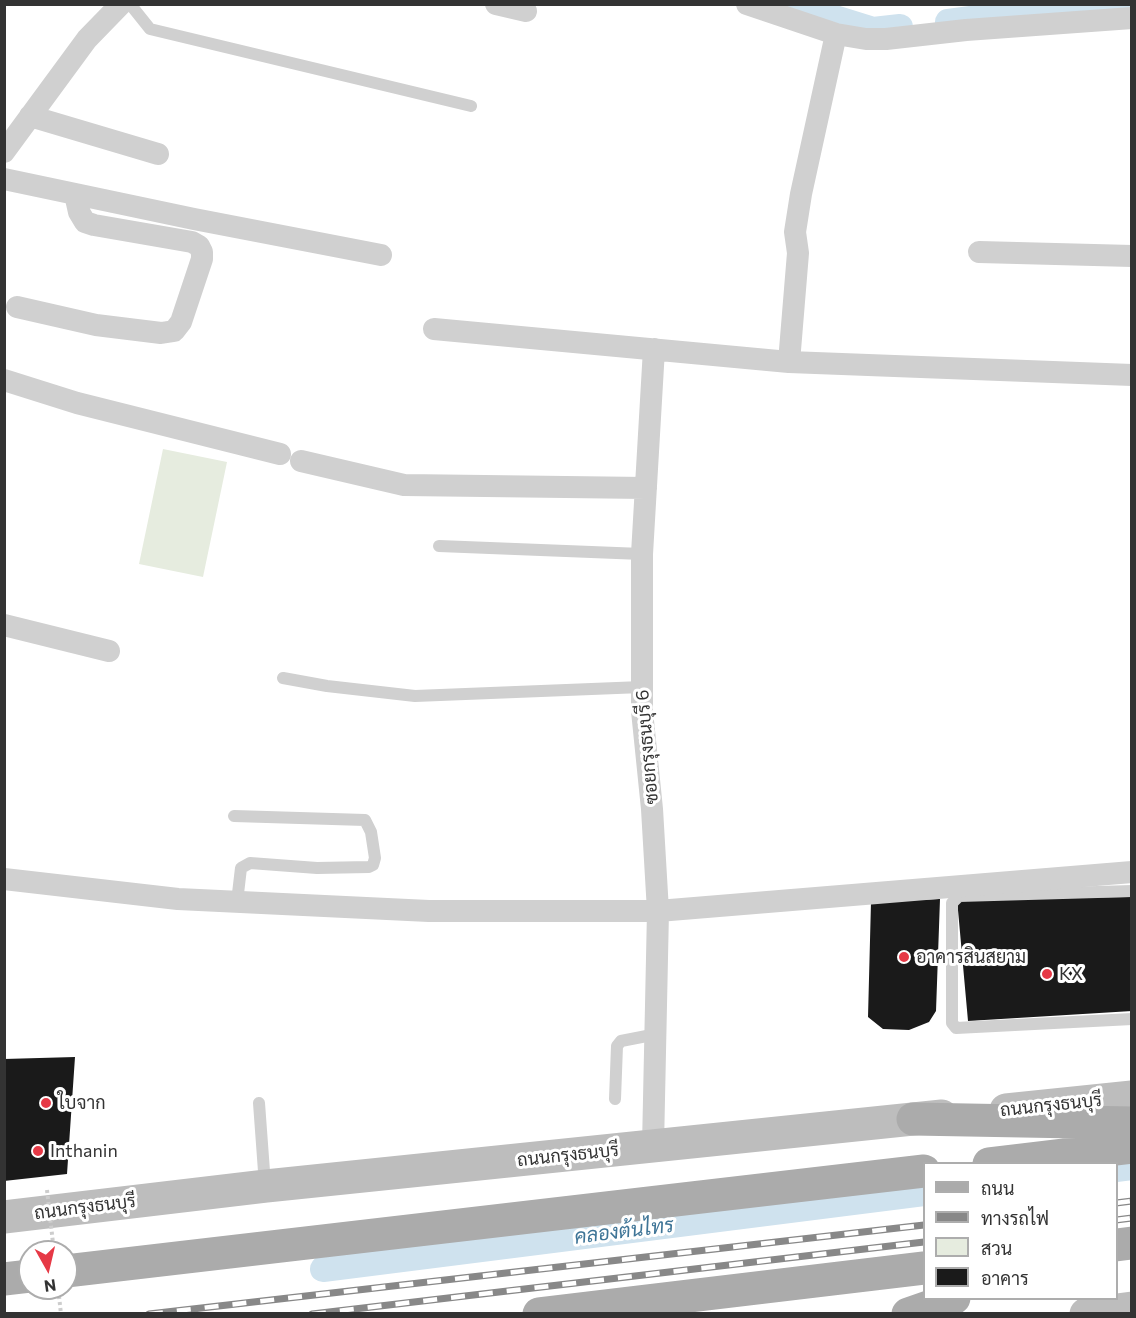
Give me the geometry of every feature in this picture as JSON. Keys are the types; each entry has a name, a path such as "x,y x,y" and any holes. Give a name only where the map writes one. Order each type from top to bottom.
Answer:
{"main road":[{"name":"ถนนกรุงธนบุรี","path":"4,1217 266,1186 1131,1096"},
{"path":"913,1119 1131,1123"},
{"path":"1006,1162 1131,1147"},
{"path":"78,1271 923,1171"},
{"path":"539,1314 923,1268"},
{"path":"908,1314 951,1300"},
{"path":"1086,1314 1131,1308"}],"street":[{"path":"4,152 87,39 121,4"},
{"path":"496,4 526,11"},
{"path":"747,4 836,34 866,39 1131,18"},
{"path":"789,362 798,253 795,232 801,194 836,34"},
{"path":"30,116 158,154"},
{"path":"4,179 381,255"},
{"path":"18,307 96,324 161,333 174,331 181,322 202,259 199,246 192,242 86,222 79,212 75,194"},
{"path":"979,252 1131,256"},
{"path":"434,329 789,362 1131,375"},
{"name":"ซอยกรุงธนบุรี 6","path":"653,1146 658,911 652,809 642,711 642,554 654,349"},
{"path":"4,380 77,403 404,485 646,488"},
{"path":"4,625 109,651"},
{"path":"4,879 178,899 237,902 429,910 658,911 1131,872"}],"lane":[{"path":"130,4 150,29 471,106"},
{"path":"439,546 642,554"},
{"path":"283,678 327,686 415,696 642,687"},
{"path":"234,816 365,820 371,832 375,858 373,865 369,867 317,868 250,863 241,868 237,902"},
{"path":"1131,891 959,896 952,903 952,1023 956,1028 1131,1019"},
{"path":"615,1099 617,1046 621,1041 657,1034"},
{"path":"259,1103 266,1186"}],"path":[{"path":"47,1190 53,1240"}],"green space":[{"path":"163,449 227,462 203,577 139,564"}],"building":[{"name":"KX","path":"1130,897 1132,1011 968,1021 957,899"},
{"name":"อาคารสินสยาม","path":"940,899 936,1011 929,1022 909,1030 883,1029 868,1017 871,902"},
{"path":"75,1057 67,1174 4,1181 4,1059"}],"waterway":[{"path":"790,4 873,30 900,27"},
{"path":"948,22 1045,9 1121,11"},
{"name":"คลองต้นไทร","path":"1118,1169 1132,1167"},
{"name":"คลองต้นไทร","path":"323,1269 923,1193"}],"railway":[{"path":"1118,1203 1132,1201"},
{"path":"1118,1220 1132,1218"},
{"path":"149,1314 923,1225"},
{"path":"312,1314 923,1242"}],"place":[{"name":"อาคารสินสยาม","path":"904,957"},
{"name":"KX","path":"1047,974"},
{"name":"ใบจาก","path":"46,1103"},
{"name":"Inthanin","path":"38,1151"}]}
